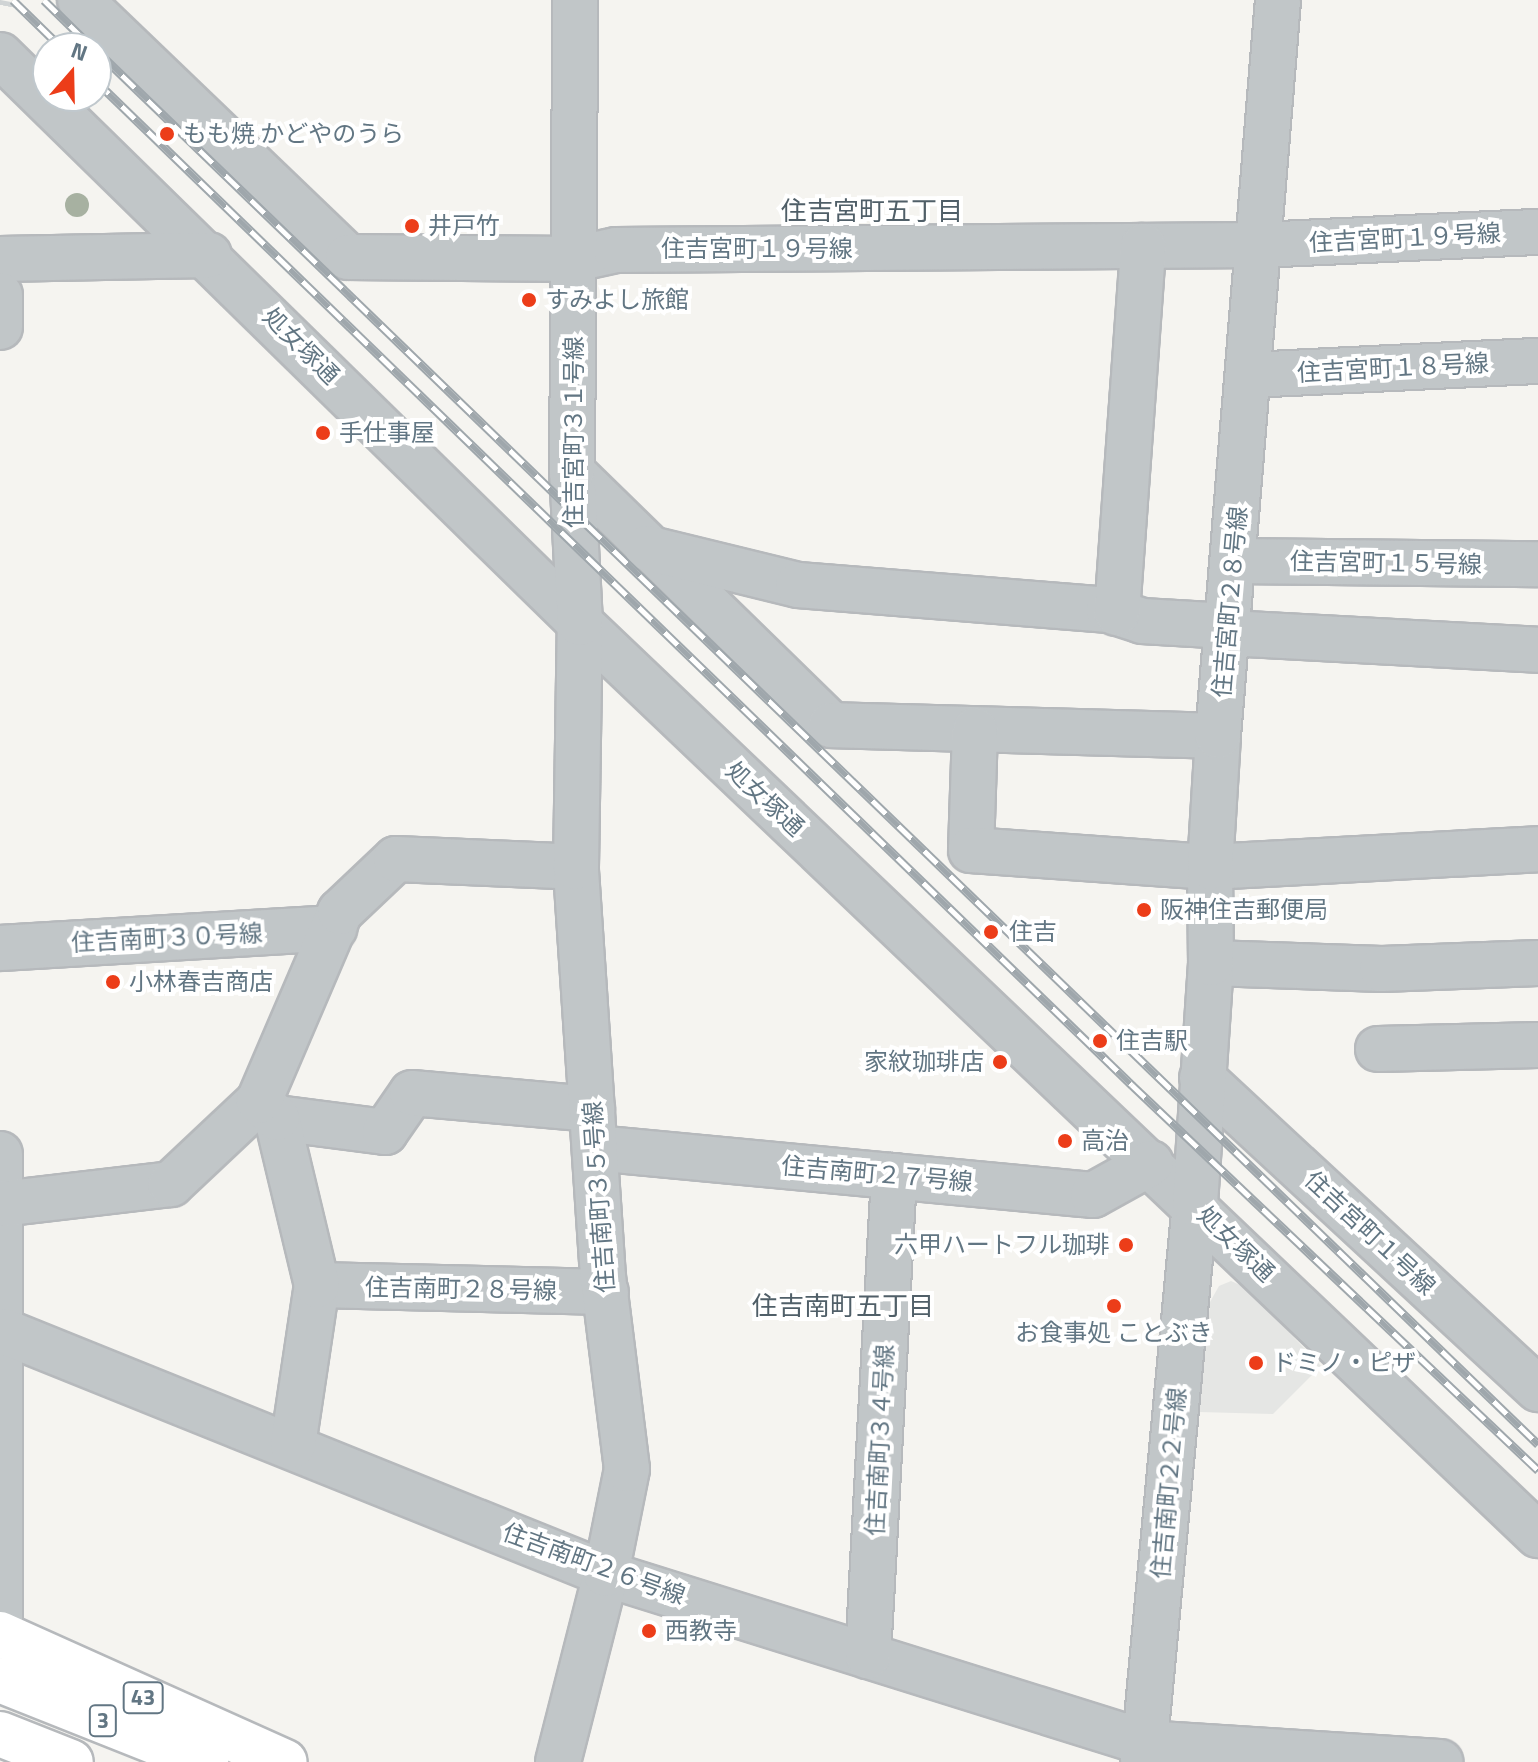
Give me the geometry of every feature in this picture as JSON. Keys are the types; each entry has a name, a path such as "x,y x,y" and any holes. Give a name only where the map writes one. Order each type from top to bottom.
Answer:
{"highway":[{"name":"43","path":"0,1636 285,1762"},
{"name":"3","path":"0,1680 206,1762"},
{"name":"3","path":"0,1734 71,1762"}],"street":[{"name":"住吉宮町１９号線","path":"80,0 348,257 575,259 616,250 1259,245 1538,232"},
{"name":"住吉宮町３１号線","path":"575,0 572,472 580,623"},
{"name":"住吉宮町２８号線","path":"1195,1204 1211,963 1210,867 1218,736 1278,0"},
{"name":"処女塚通","path":"0,55 209,255 580,623 1195,1204 1538,1535"},
{"path":"1117,613 1143,246"},
{"path":"0,259 209,255"},
{"path":"0,295 0,327"},
{"name":"住吉宮町１８号線","path":"1249,375 1538,361"},
{"path":"572,472 831,725 1218,736"},
{"path":"647,548 798,585 1117,613 1142,621 1228,630 1538,650"},
{"name":"住吉宮町１５号線","path":"1234,561 1538,564"},
{"name":"住吉南町３５号線","path":"558,1762 606,1574 627,1469 606,1292 576,867 580,623"},
{"path":"975,730 971,850 1210,867 1538,849"},
{"path":"1,1204 171,1184 268,1110 340,912 396,859 576,867"},
{"name":"住吉南町３０号線","path":"0,948 334,928"},
{"path":"1211,963 1382,969 1538,963"},
{"path":"1378,1049 1538,1045"},
{"name":"住吉宮町１号線","path":"1202,1078 1538,1389"},
{"name":"住吉南町２７号線","path":"268,1110 385,1132 412,1093 593,1129 894,1176 1093,1195 1151,1163"},
{"path":"268,1110 317,1285 293,1445"},
{"path":"0,1154 3,1331 0,1636"},
{"name":"住吉南町３４号線","path":"868,1656 894,1176"},
{"name":"住吉南町２２号線","path":"1144,1752 1195,1204"},
{"name":"住吉南町２８号線","path":"317,1285 606,1292"},
{"name":"住吉南町２６号線","path":"3,1331 293,1445 606,1574 868,1656 1144,1752 1440,1762"}],"shaded area":[{"path":"1231,1281 1247,1288 1321,1366 1273,1414 1199,1412 1210,1302 1219,1286"}],"tunnel":[{"path":"0,5 1,0"}],"railway":[{"path":"13,0 46,32"},
{"path":"44,0 77,32"},
{"path":"112,65 1538,1444"},
{"path":"112,97 1132,1085 1538,1470"}],"place":[{"name":"もも焼 かどやのうら","path":"167,134"},
{"name":"井戸竹","path":"412,226"},
{"name":"すみよし旅館","path":"529,300"},
{"name":"手仕事屋","path":"323,433"},
{"name":"阪神住吉郵便局","path":"1144,910"},
{"name":"住吉","path":"991,932"},
{"name":"小林春吉商店","path":"113,982"},
{"name":"住吉駅","path":"1100,1041"},
{"name":"家紋珈琲店","path":"1000,1062"},
{"name":"高治","path":"1065,1141"},
{"name":"六甲ハートフル珈琲","path":"1126,1245"},
{"name":"お食事処 ことぶき","path":"1114,1306"},
{"name":"ドミノ・ピザ","path":"1256,1363"},
{"name":"西教寺","path":"649,1631"}],"district":[{"name":"住吉宮町五丁目","path":"872,211"},
{"name":"住吉南町五丁目","path":"843,1306"}]}
